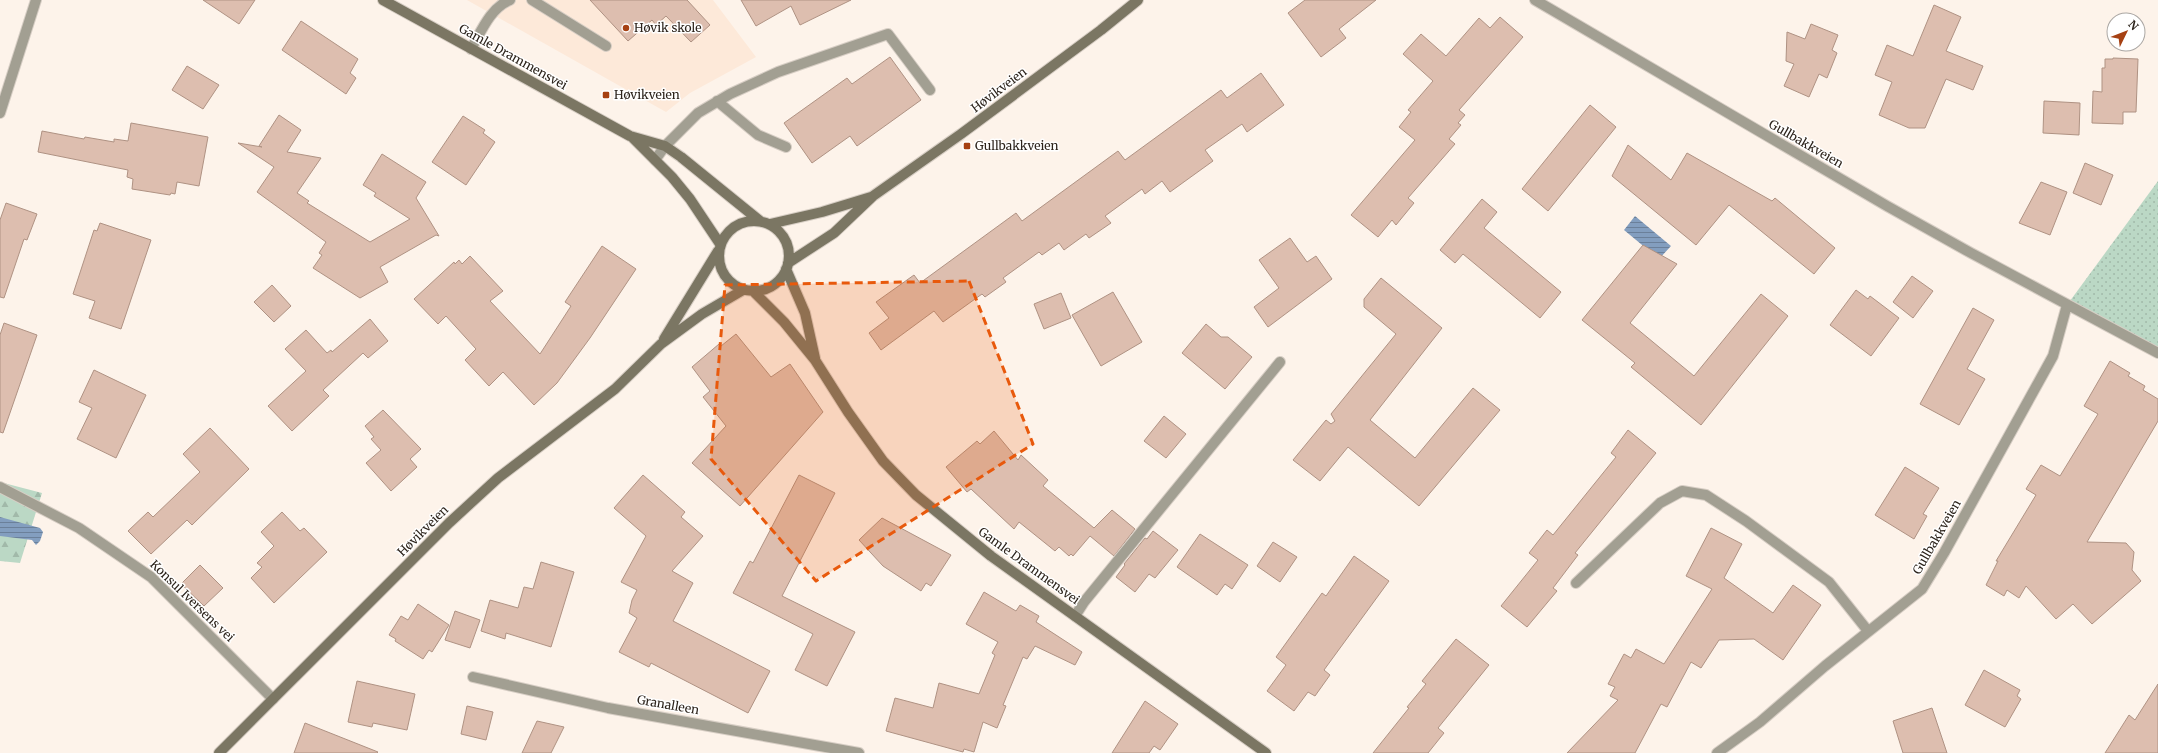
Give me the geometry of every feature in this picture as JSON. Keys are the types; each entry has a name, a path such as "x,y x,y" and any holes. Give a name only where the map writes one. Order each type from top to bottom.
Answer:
{"main road":[{"name":"Gamle Drammensvei","path":"383,0 630,136 665,146 681,157 760,221"},
{"name":"Høvikveien","path":"787,266 834,233 872,196 967,130 1101,30 1138,0"},
{"name":"Gamle Drammensvei","path":"630,136 655,160 690,199 719,247"},
{"name":"Høvikveien","path":"770,224 822,212 872,196"},
{"path":"747,221 760,221 770,224 779,231 789,251 787,266 779,281 767,288 748,290 732,284 724,275 719,264 719,247 726,233 736,225 747,221"},
{"name":"Høvikveien","path":"661,344 719,247"},
{"name":"Gamle Drammensvei","path":"787,266 805,312 815,360"},
{"name":"Gamle Drammensvei","path":"748,290 784,322 815,360 848,412 883,461 916,495 964,535 1266,753"},
{"name":"Høvikveien","path":"219,753 449,523 520,460 615,389 661,344 702,314 748,290"}],"street":[{"path":"0,113 36,0"},
{"path":"471,49 493,13 501,4 510,0"},
{"path":"532,0 606,46"},
{"name":"Gullbakkveien","path":"1535,0 1876,200 2158,354"},
{"path":"655,160 665,146 698,113 718,101 778,72 888,34 930,90"},
{"path":"718,101 758,135 786,147"},
{"name":"Gullbakkveien","path":"1717,753 1760,722 1868,631 1922,588 1944,554 2053,356 2067,305"},
{"path":"1075,616 1084,602 1280,362"},
{"name":"Konsul Iversens vei","path":"0,486 79,528 151,577 273,699"},
{"path":"1576,583 1660,503 1682,491 1706,495 1746,521 1830,582 1868,631"},
{"name":"Granalleen","path":"473,677 608,708 859,753"}],"highlighted area":[{"path":"969,281 1033,444 816,581 711,459 725,285"}],"shaded area":[{"name":"Høvik skole","path":"467,0 713,0 756,57 690,93 666,112"}],"green space":[{"path":"2158,181 2158,353 2067,305"},
{"path":"0,482 42,493 20,563 0,561"}],"water":[{"path":"1635,216 1671,246 1659,259 1624,230"},
{"path":"0,517 40,528 43,532 40,541 36,545 32,540 0,536"}],"building":[{"path":"203,0 255,0 239,24"},
{"path":"590,0 687,0 710,25 691,42 666,16 656,25 652,20 628,41"},
{"path":"741,0 851,0 800,25 791,6 756,26"},
{"path":"1305,0 1376,0 1339,29 1346,38 1321,57 1288,13"},
{"path":"1934,5 1961,17 1946,51 1983,66 1973,90 1946,79 1925,128 1909,128 1879,115 1892,82 1875,75 1887,45 1913,56"},
{"path":"1500,17 1523,37 1459,110 1465,115 1458,123 1461,125 1449,139 1455,144 1408,198 1414,203 1396,225 1392,220 1378,237 1351,215 1415,140 1399,127 1411,112 1408,110 1433,81 1403,54 1421,34 1446,56 1479,18 1490,28"},
{"path":"301,21 358,59 350,73 356,78 346,94 282,50"},
{"path":"1811,24 1838,35 1832,50 1837,53 1827,78 1819,74 1809,97 1784,86 1794,64 1786,61 1787,32 1805,39"},
{"path":"890,57 921,100 857,146 850,136 812,163 784,123 847,78 852,84"},
{"path":"2105,59 2138,59 2136,112 2123,112 2123,124 2092,123 2093,91 2102,92 2102,68 2105,68"},
{"path":"187,66 219,85 203,109 172,90"},
{"path":"1261,73 1284,105 1247,132 1242,124 1205,150 1213,161 1170,192 1162,181 1145,194 1142,189 1105,216 1111,223 1089,238 1086,234 1064,250 1059,243 1042,255 1039,252 1003,278 1006,282 985,297 982,294 943,322 934,311 881,350 869,333 889,318 876,302 914,275 920,283 1016,213 1022,221 1118,151 1125,160 1221,90 1227,98"},
{"path":"2044,101 2080,103 2079,135 2043,133"},
{"path":"1590,105 1616,127 1548,211 1522,189"},
{"path":"279,115 301,130 287,152 321,158 297,193 309,201 307,203 370,242 410,219 374,196 376,193 363,185 382,154 426,182 416,198 439,236 436,235 380,267 388,282 360,298 313,268 322,255 319,253 326,242 257,192 274,167 238,143 262,147 259,146"},
{"path":"463,116 485,130 483,133 495,142 466,185 432,162"},
{"path":"131,123 208,137 199,186 177,182 175,194 171,193 170,195 132,189 133,179 127,177 128,170 38,152 42,131 84,139 85,137 114,142 114,139 128,141"},
{"path":"1628,145 1671,180 1687,153 1772,201 1775,198 1835,248 1814,274 1729,205 1696,245 1612,176"},
{"path":"2085,163 2113,175 2101,205 2073,193"},
{"path":"2041,182 2067,192 2050,235 2019,223"},
{"path":"1482,199 1497,212 1484,228 1561,292 1540,318 1463,254 1455,263 1440,250"},
{"path":"6,203 37,214 27,240 24,239 4,298 0,297 0,220"},
{"path":"100,223 151,240 121,329 89,318 95,301 73,294 94,230 97,231"},
{"path":"1290,238 1307,262 1316,256 1332,279 1268,327 1254,307 1279,288 1259,260"},
{"path":"1643,245 1677,264 1630,323 1694,376 1761,294 1788,316 1701,425 1631,367 1635,363 1582,320"},
{"path":"602,246 636,269 590,338 557,383 534,405 503,372 489,386 465,360 476,349 446,316 438,324 414,299 454,262 455,264 459,260 462,264 470,256 503,291 490,301 540,354 571,306 565,302"},
{"path":"1912,276 1933,291 1913,318 1893,302"},
{"path":"1381,278 1442,328 1370,420 1415,458 1473,388 1500,410 1419,506 1348,447 1320,481 1293,460 1326,420 1331,424 1335,421 1331,414 1396,334 1364,307 1364,299"},
{"path":"272,285 291,306 274,322 254,302"},
{"path":"1856,290 1868,299 1870,296 1899,318 1871,356 1830,325"},
{"path":"1113,292 1142,342 1101,366 1072,315"},
{"path":"1061,293 1071,318 1044,329 1034,304"},
{"path":"1973,308 1994,320 1967,369 1985,379 1959,425 1920,404"},
{"path":"370,319 388,341 368,358 363,353 323,390 329,396 292,431 268,406 306,371 285,349 306,330 327,353 331,350 332,352"},
{"path":"4,323 37,335 3,433 0,432 0,335"},
{"path":"1206,324 1221,337 1228,337 1252,357 1225,389 1182,353"},
{"path":"736,334 771,377 790,364 823,412 740,506 692,463 726,426 703,397 710,391 692,367 719,344 721,346"},
{"path":"2110,361 2130,373 2128,376 2145,386 2143,390 2158,399 2158,421 2087,542 2126,543 2134,552 2132,570 2141,581 2092,624 2073,604 2056,619 2026,586 2019,598 2007,590 2004,596 1986,585 1998,561 1996,561 2036,495 2026,489 2041,465 2060,476 2098,414 2084,406"},
{"path":"94,370 146,395 116,458 77,439 92,408 79,402"},
{"path":"383,410 421,449 410,459 417,467 391,491 366,463 381,450 371,439 374,437 365,426"},
{"path":"1164,416 1186,434 1166,458 1144,441"},
{"path":"210,428 249,469 192,525 187,520 151,554 128,531 148,512 153,517 200,472 183,454"},
{"path":"1628,430 1656,453 1575,553 1578,555 1553,588 1557,591 1527,627 1501,606 1538,560 1529,553 1547,530 1553,535 1616,457 1611,453"},
{"path":"994,431 1018,460 1021,455 1048,480 1043,486 1094,528 1112,510 1135,529 1114,556 1090,536 1073,556 1071,554 1069,556 1059,547 1055,551 1019,522 1014,529 971,489 967,492 946,467 977,441 980,444"},
{"path":"1905,467 1939,488 1923,514 1927,516 1914,539 1875,515"},
{"path":"643,475 685,512 681,517 703,536 672,571 693,583 673,621 770,671 748,713 651,663 649,667 619,652 637,618 629,613 632,600 637,590 621,582 646,536 614,508"},
{"path":"799,475 835,493 782,596 855,632 827,686 795,670 813,634 733,593 750,561 753,563"},
{"path":"282,512 300,531 304,528 327,552 274,603 251,578 262,567 257,563 274,546 261,532"},
{"path":"882,518 951,555 931,586 926,583 921,591 883,566 859,540"},
{"path":"1711,528 1742,544 1724,578 1773,613 1793,585 1821,605 1783,660 1754,639 1719,640 1701,668 1691,662 1667,707 1661,704 1635,753 1567,753 1618,700 1610,696 1615,687 1608,684 1624,654 1631,658 1636,649 1664,664 1712,589 1686,576"},
{"path":"1153,531 1178,550 1155,578 1149,574 1135,592 1116,577 1125,565 1124,564 1145,538 1147,539"},
{"path":"1200,534 1248,565 1232,589 1225,584 1217,595 1177,567"},
{"path":"1273,542 1297,557 1280,582 1257,566"},
{"path":"1354,556 1389,581 1324,670 1330,675 1315,696 1308,692 1294,711 1267,691 1286,665 1276,657 1322,593 1326,596"},
{"path":"541,562 574,572 551,647 506,633 505,639 481,631 490,600 518,608 524,587 533,589"},
{"path":"200,565 223,588 204,606 181,584"},
{"path":"984,592 1016,611 1020,605 1039,616 1036,622 1082,652 1075,665 1035,646 1027,659 1023,657 1003,705 1006,706 997,728 983,722 974,752 964,749 963,752 886,731 895,698 933,708 939,683 979,694 995,655 992,653 998,642 966,624"},
{"path":"418,604 449,625 432,652 429,650 423,659 395,641 396,639 389,635 401,616 408,620"},
{"path":"455,611 480,620 470,648 445,640"},
{"path":"1456,639 1489,665 1438,728 1444,733 1428,753 1373,753 1426,684 1422,681"},
{"path":"1984,670 2020,690 2017,696 2021,699 2005,727 1965,705"},
{"path":"357,681 415,694 407,730 373,723 372,727 348,722"},
{"path":"2158,684 2158,753 2105,753 2129,715 2135,720"},
{"path":"1145,701 1178,724 1160,750 1154,746 1149,753 1112,753"},
{"path":"467,706 493,712 486,740 461,734"},
{"path":"1932,708 1947,753 1903,753 1893,721"},
{"path":"537,721 564,727 551,753 522,753"},
{"path":"305,723 378,752 294,753"}],"place":[{"name":"Høvik skole","path":"626,28"},
{"name":"Høvikveien","path":"606,95"},
{"name":"Gullbakkveien","path":"967,146"}]}
